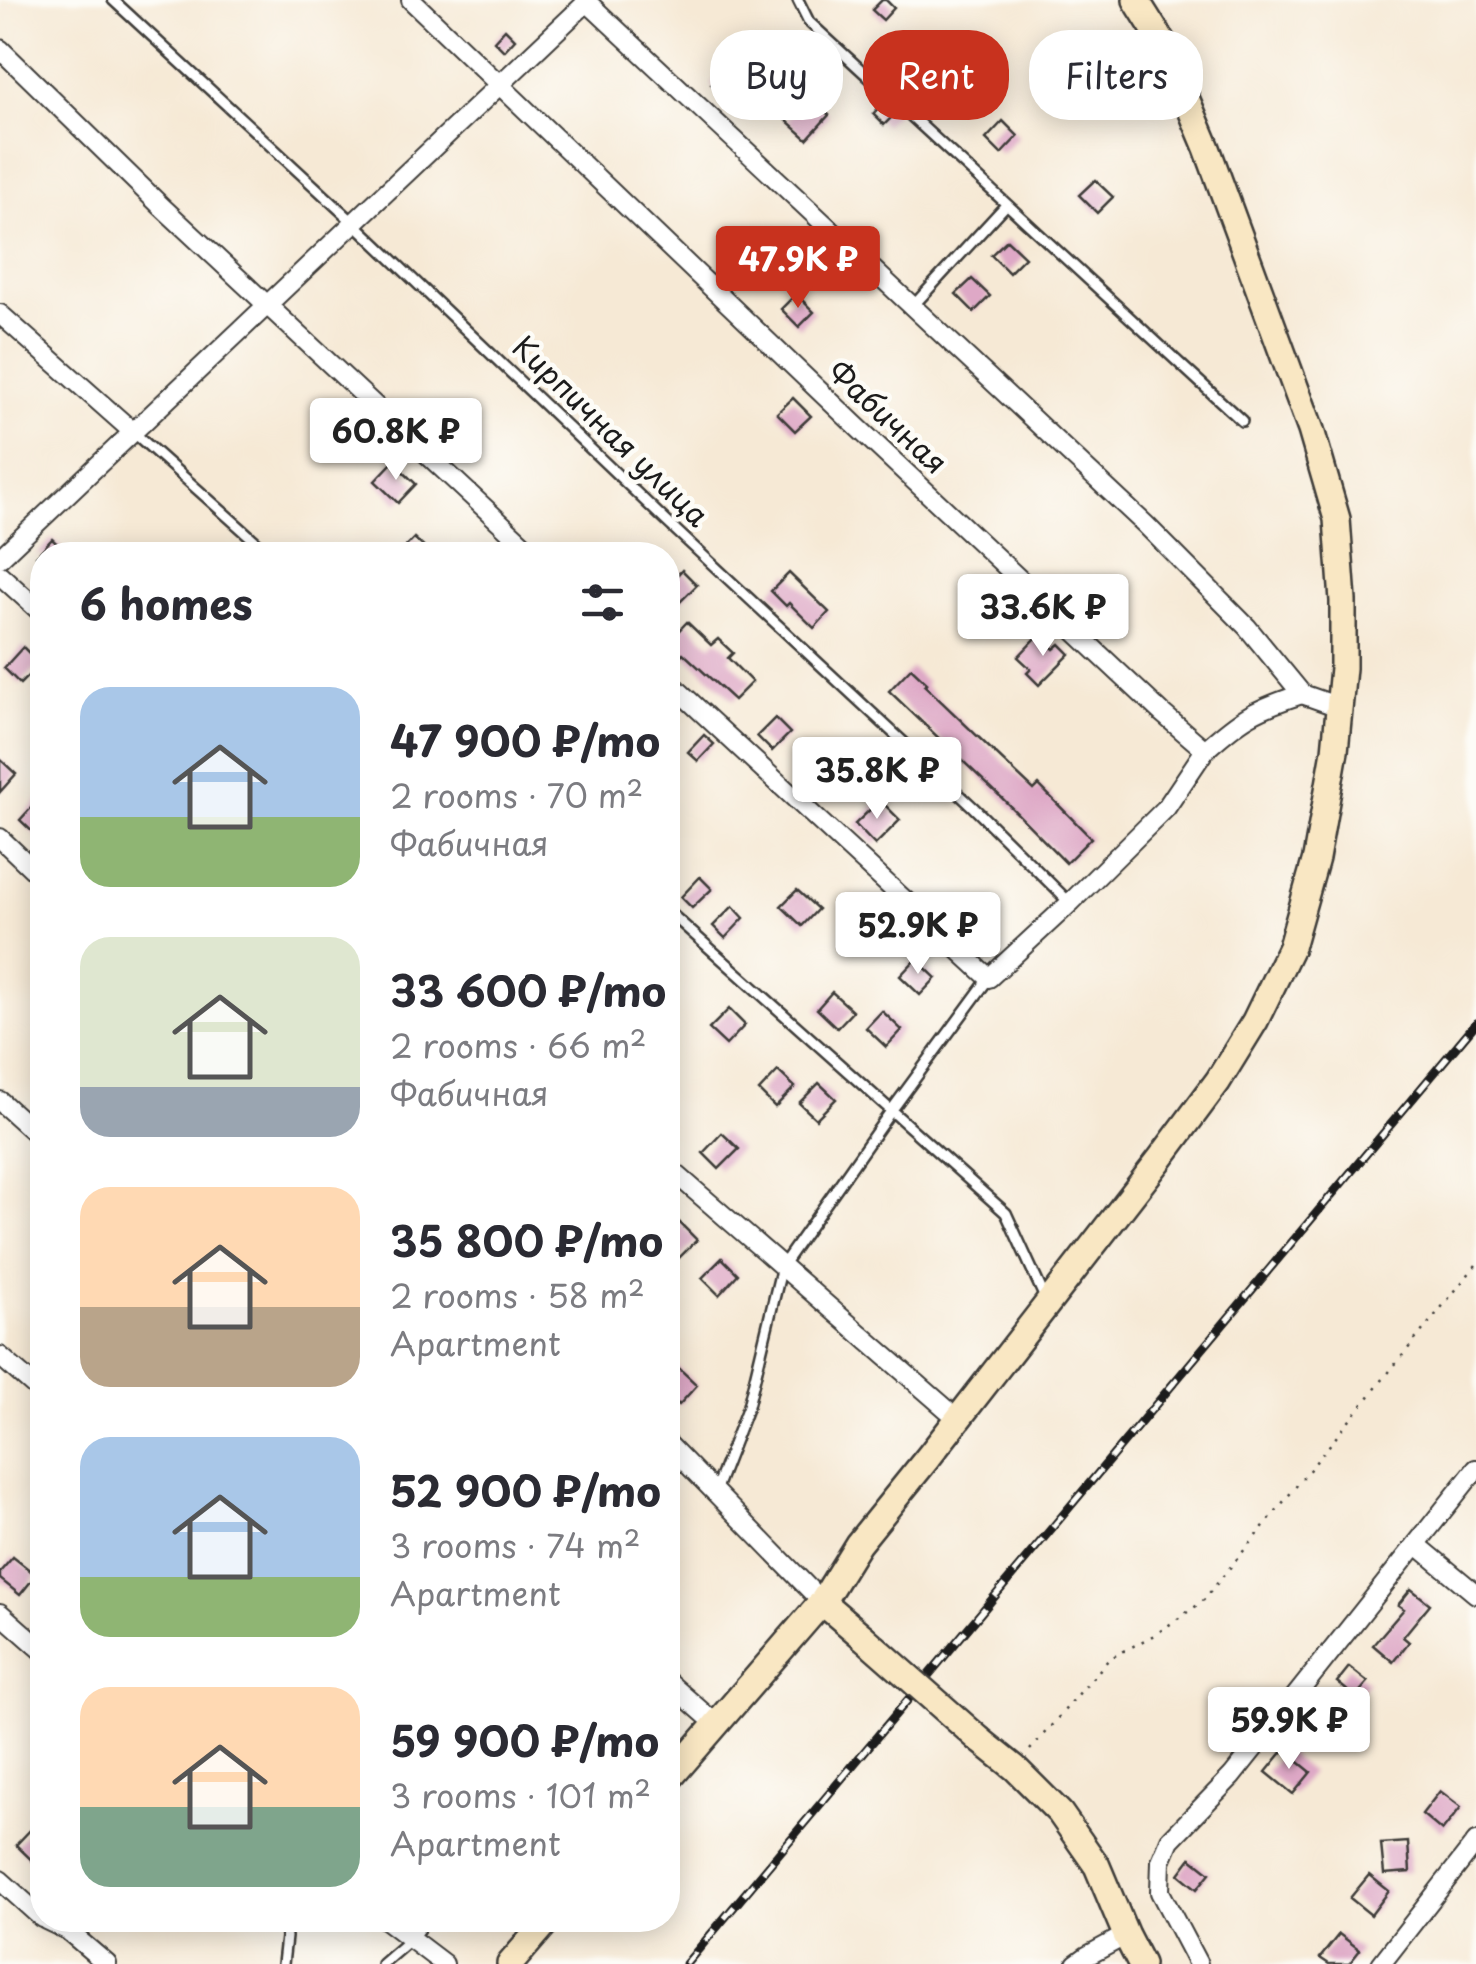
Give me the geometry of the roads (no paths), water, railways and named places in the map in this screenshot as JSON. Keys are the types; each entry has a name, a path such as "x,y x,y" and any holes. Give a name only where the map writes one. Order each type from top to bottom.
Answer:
{"street":[{"name":"Фабичная","path":"411,0 854,424 1206,750"},
{"path":"680,1766 822,1602 858,1544 1218,1080 1255,1021 1290,947 1316,858 1335,751 1343,668 1337,519 1311,430 1207,148 1163,43 1136,0"},
{"path":"0,558 586,1 1146,524 1247,626 1302,694 1339,708"},
{"path":"0,49 161,206 521,542"},
{"path":"0,314 132,431"},
{"path":"0,576 30,602"},
{"path":"680,692 988,978 1166,808 1206,750 1237,722 1261,708 1302,694"},
{"path":"0,838 30,867"},
{"path":"0,1101 30,1127"},
{"path":"680,1177 958,1419"},
{"path":"0,1356 30,1383"},
{"path":"680,1456 822,1602 1014,1768 1060,1813 1097,1866 1141,1964"},
{"path":"1198,1964 1160,1892 1161,1860 1170,1840 1232,1776 1476,1469"},
{"path":"1417,1545 1476,1594"},
{"path":"0,1612 30,1639"},
{"path":"680,1692 716,1724"},
{"path":"1381,1964 1476,1842"},
{"path":"0,1880 30,1907"},
{"path":"69,1932 107,1964"},
{"path":"402,1932 444,1964"},
{"path":"510,1964 538,1932"},
{"path":"1076,1964 1126,1934"}],"lane":[{"name":"Кирпичная улица","path":"113,0 354,222 1070,903"},
{"path":"798,0 809,22 1242,421"},
{"path":"912,308 1006,205"},
{"path":"132,431 256,542"},
{"path":"680,921 1006,1214 1048,1303"},
{"path":"715,1491 748,1406 782,1266 988,978"},
{"path":"283,1964 285,1932"},
{"path":"382,1964 418,1932"}],"railway":[{"path":"686,1964 1476,1023"}]}
